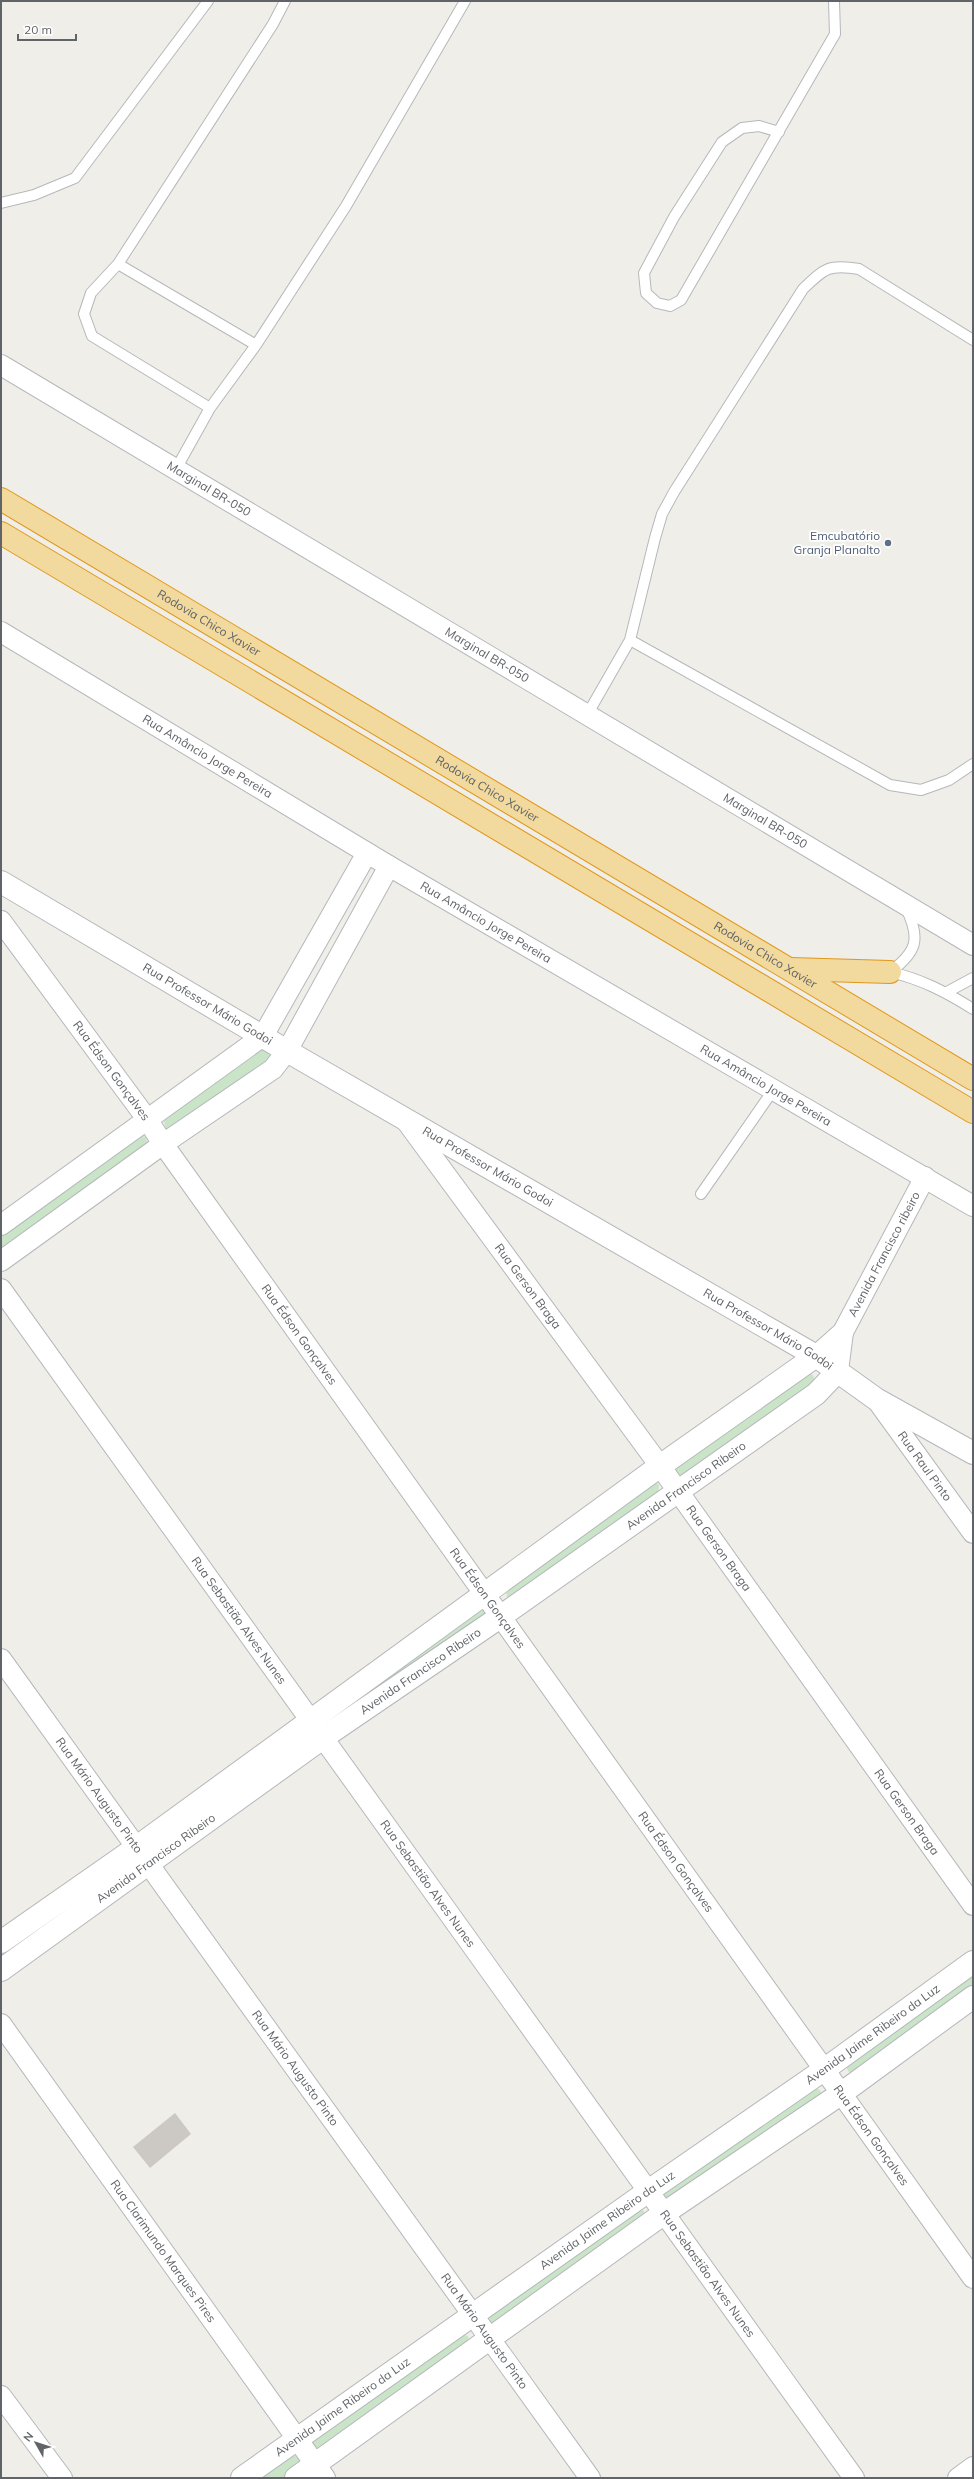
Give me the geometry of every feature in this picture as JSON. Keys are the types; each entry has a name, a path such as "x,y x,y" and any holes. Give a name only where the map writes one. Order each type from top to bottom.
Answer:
{"highway":[{"name":"Rodovia Chico Xavier","path":"1,499 973,1079"},
{"path":"1,533 973,1112"},
{"path":"789,969 890,972"}],"street":[{"name":"Marginal BR-050","path":"1,365 973,945"},
{"name":"Rua Amâncio Jorge Pereira","path":"1,632 389,866 926,1177 973,1206"},
{"path":"1,1225 263,1036 367,853"},
{"path":"1,1261 162,1144 273,1069 287,1051 389,866"},
{"name":"Rua Professor Mário Godoi","path":"1,882 287,1051 816,1356 876,1399 973,1453"},
{"name":"Rua Édson Gonçalves","path":"1,921 147,1119 162,1144 973,2278"},
{"name":"Rua Gerson Braga","path":"402,1117 660,1466 973,1905"},
{"name":"Avenida Francisco ribeiro","path":"816,1356 843,1332 926,1177"},
{"name":"Rua Sebastião Alves Nunes","path":"1,1289 310,1720 324,1737 647,2192 854,2478"},
{"name":"Avenida Francisco ribeiro","path":"838,1371 843,1332"},
{"name":"Avenida Francisco Ribeiro","path":"1,1942 137,1847 310,1720 485,1595 660,1466 816,1356"},
{"name":"Avenida Francisco Ribeiro","path":"1,1970 149,1865 324,1737 500,1617 816,1394 838,1371"},
{"name":"Rua Raul Pinto","path":"876,1399 973,1533"},
{"name":"Rua Mário Augusto Pinto","path":"1,1659 472,2317 590,2478"},
{"name":"Avenida Jaime Ribeiro da Luz","path":"242,2478 295,2438 472,2317 647,2192 825,2069 973,1962"},
{"path":"296,2478 320,2471 490,2340 663,2214 842,2093 973,1997"},
{"name":"Rua Clarimundo Marques Pires","path":"1,2024 149,2229 295,2438 320,2471"},
{"path":"1,2396 62,2478"},
{"path":"958,2478 973,2467"}],"lane":[{"path":"1,203 34,195 75,178 208,1"},
{"path":"210,408 92,336 84,314 91,292 118,264 273,24 285,1"},
{"path":"176,469 210,408 256,344 346,206 465,1"},
{"path":"779,132 759,126 742,128 722,142 674,217 644,273 646,293 657,303 670,306 681,300 779,132 835,34 834,1"},
{"path":"118,264 256,344"},
{"path":"587,715 630,640 662,514 674,492 803,289 820,273 838,265 859,269 973,340"},
{"path":"630,640 890,785 921,790 949,780 973,764"},
{"path":"890,972 905,961 916,939 915,929 904,904"},
{"path":"890,972 920,980 947,992 973,1009"},
{"path":"947,992 973,978"},
{"path":"701,1194 774,1089"}],"green space":[{"path":"265,1049 271,1052 270,1063 171,1130 166,1129 164,1122 166,1117 259,1050"},
{"path":"140,1135 146,1137 147,1143 1,1252 1,1234"},
{"path":"808,1373 813,1375 815,1382 681,1478 676,1476 674,1469"},
{"path":"654,1481 659,1485 658,1495 512,1599 507,1597 506,1591"},
{"path":"477,1606 484,1609 485,1614 341,1722 331,1709"},
{"path":"973,1970 973,1991 853,2074 848,2071 846,2065"},
{"path":"815,2088 820,2090 822,2096 670,2201 664,2198 664,2192"},
{"path":"639,2209 644,2211 645,2217 496,2325 490,2322 489,2317"},
{"path":"462,2334 468,2336 469,2342 320,2450 314,2447 313,2441"},
{"path":"289,2455 300,2457 301,2463 286,2478 258,2478"}],"building":[{"path":"175,2113 191,2134 150,2168 133,2147"}],"place":[{"name":"Emcubatório Granja Planalto","path":"888,543"}]}
